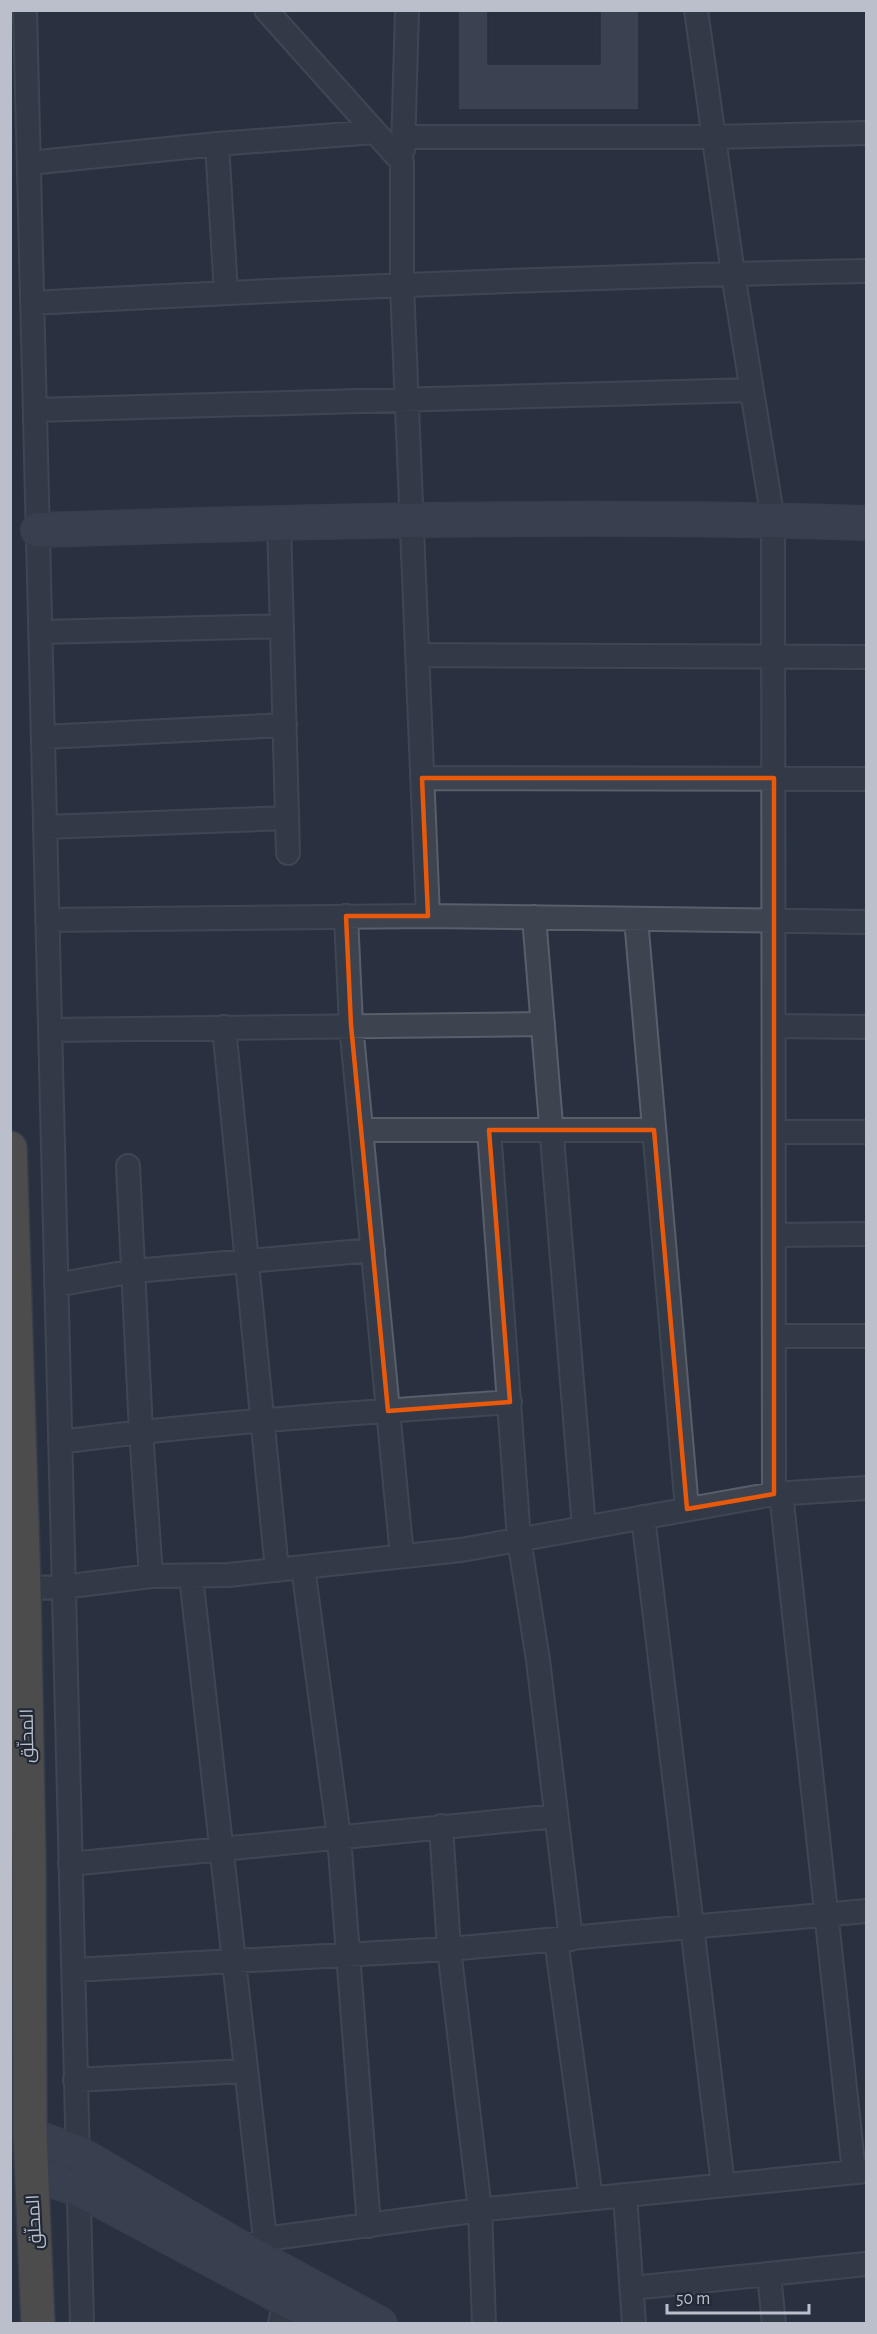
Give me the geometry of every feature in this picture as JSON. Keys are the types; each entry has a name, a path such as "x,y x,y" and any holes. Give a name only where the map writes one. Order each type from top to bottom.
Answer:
{"highway":[{"name":"المحلّق","path":"10,1148 24,1588 29,1862 30,2135 38,2324"}],"street":[{"path":"25,10 82,2324"},
{"path":"266,10 402,162"},
{"path":"407,10 402,162 402,286 428,916"},
{"path":"30,2135 78,2153 253,2244 480,2210 860,2172 824,1915 778,1494 774,1336 773,520 733,274 696,10"},
{"path":"29,163 217,144 375,132"},
{"path":"403,137 714,137 867,134"},
{"path":"217,144 226,293"},
{"path":"32,303 402,286 733,274 867,272"},
{"path":"35,410 752,390"},
{"path":"38,530 413,519 773,520 867,523"},
{"path":"279,522 288,853"},
{"path":"40,632 282,626"},
{"path":"418,655 867,657"},
{"path":"42,737 285,725"},
{"path":"422,778 867,779"},
{"path":"45,827 287,818"},
{"path":"346,916 351,1026 402,1556"},
{"path":"47,921 428,916 867,922"},
{"path":"534,917 585,1528"},
{"path":"636,919 687,1509"},
{"path":"50,1030 543,1024"},
{"path":"774,1026 867,1027"},
{"path":"224,1027 277,1570"},
{"path":"361,1130 654,1130"},
{"path":"489,1130 519,1539 538,1660 556,1816 564,1939 591,2198"},
{"path":"774,1132 867,1132"},
{"path":"128,1166 141,1431 152,1576"},
{"path":"774,1235 867,1234"},
{"path":"56,1285 134,1271 247,1263 373,1250"},
{"path":"774,1336 867,1336"},
{"path":"60,1442 141,1431 262,1420 510,1402"},
{"path":"24,1588 63,1587 152,1576 228,1575 461,1550 778,1494 867,1488"},
{"path":"643,1517 723,2185"},
{"path":"303,1567 339,1837 369,2226"},
{"path":"191,1576 223,1850 232,1961 245,2071 253,2244 284,2299 380,2324"},
{"path":"70,1864 556,1816"},
{"path":"441,1826 449,1949 480,2210 484,2324"},
{"path":"74,1970 449,1949 867,1911"},
{"path":"75,2080 245,2071"},
{"path":"32,2174 79,2189 332,2324"},
{"path":"625,2195 634,2324"},
{"path":"632,2288 867,2264"},
{"path":"769,2274 774,2324"}],"highlighted area":[{"path":"422,778 774,778 774,1494 687,1509 654,1130 489,1130 510,1402 388,1411 351,1025 346,916 428,916"}],"building":[{"path":"458,10 488,10 488,64 600,64 600,10 639,10 639,110 458,110"}]}
